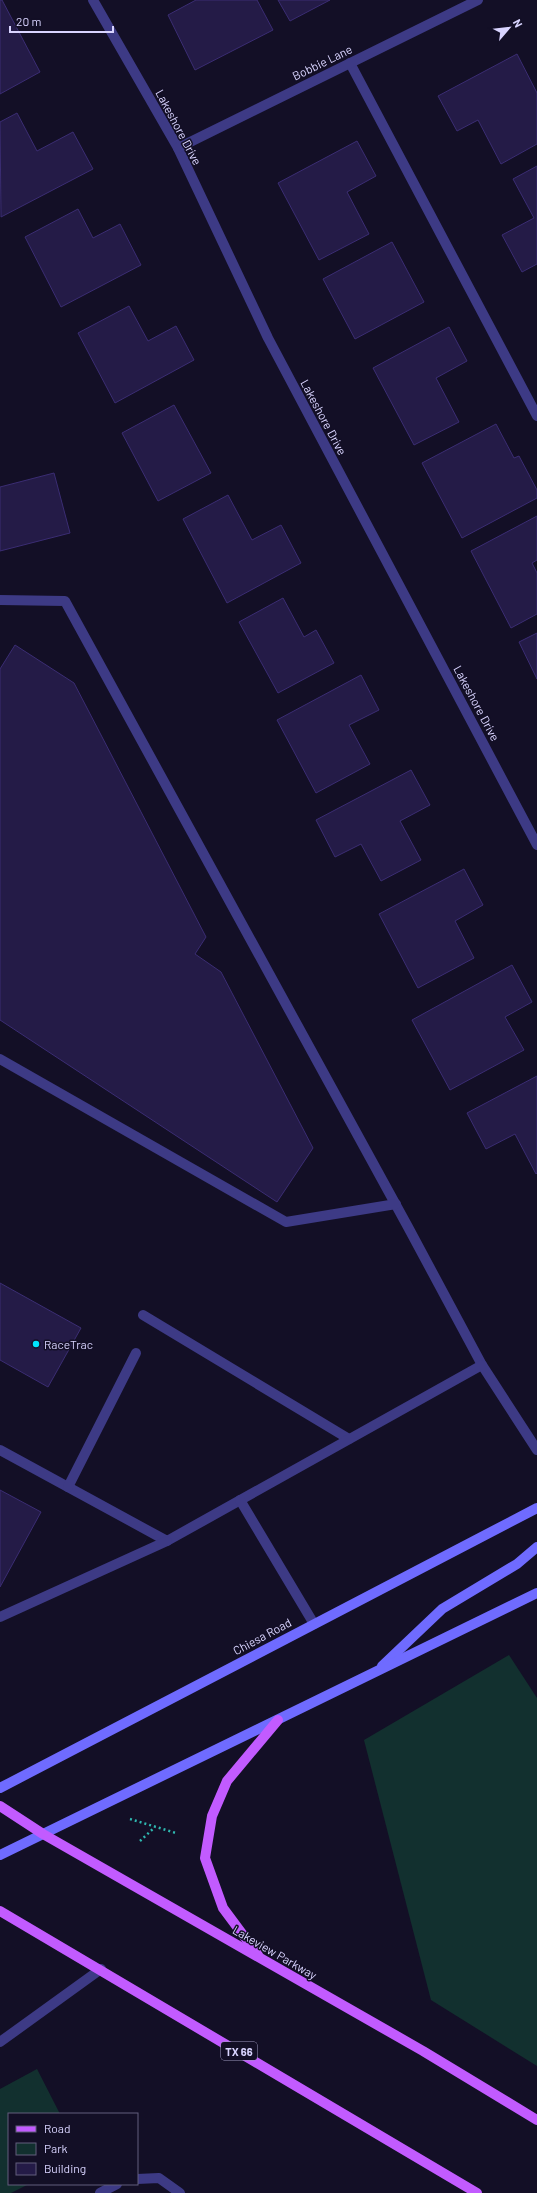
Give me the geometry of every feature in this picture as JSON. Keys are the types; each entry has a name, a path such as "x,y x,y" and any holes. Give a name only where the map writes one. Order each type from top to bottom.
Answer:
{"main road":[{"name":"Chiesa Road","path":"0,1788 537,1508"},
{"path":"375,1673 442,1609 517,1564 537,1547"},
{"path":"0,1856 537,1593"},
{"path":"260,1958 223,1908 205,1858 212,1816 227,1781 278,1720"},
{"name":"Lakeview Parkway","path":"0,1806 43,1834 423,2051 537,2120"},
{"name":"TX 66","path":"0,1911 101,1969 477,2193"}],"street":[{"name":"Lakeshore Drive","path":"93,0 178,148 268,338 537,845"},
{"name":"Bobbie Lane","path":"178,148 478,0"},
{"path":"350,63 537,416"},
{"path":"0,600 65,601 396,1204 482,1365 537,1450"},
{"path":"0,1059 286,1222 396,1204"},
{"path":"143,1315 349,1439"},
{"path":"68,1487 136,1353"},
{"path":"0,1618 167,1541 482,1365"},
{"path":"0,1450 167,1541"},
{"path":"240,1500 314,1624"},
{"path":"0,2042 101,1969"},
{"path":"138,2179 159,2178 180,2193"},
{"path":"100,2193 115,2185"}],"path":[{"path":"124,1817 176,1833"},
{"path":"140,1841 156,1826"}],"green space":[{"path":"509,1655 537,1698 537,2066 431,2000 364,1740"},
{"path":"37,2069 59,2113 8,2113 8,2185 27,2185 11,2193 0,2193 0,2089"}],"building":[{"path":"0,0 2,0 40,72 0,94"},
{"path":"196,0 257,0 273,30 195,70 168,15"},
{"path":"278,0 330,0 290,21"},
{"path":"517,54 537,93 537,144 501,164 478,120 457,131 438,96"},
{"path":"17,113 37,151 73,132 93,169 1,217 0,122"},
{"path":"357,141 376,176 347,192 369,234 319,260 278,183"},
{"path":"537,166 537,264 522,272 502,235 534,218 513,179"},
{"path":"78,209 93,238 120,224 141,265 61,307 25,237"},
{"path":"392,242 424,302 355,339 323,279"},
{"path":"129,306 148,341 176,326 194,360 115,403 78,333"},
{"path":"449,327 467,361 436,378 459,422 414,445 373,368"},
{"path":"174,405 211,473 158,501 122,433"},
{"path":"496,424 514,458 519,456 537,490 537,498 462,538 422,463"},
{"path":"54,473 70,533 0,551 0,487"},
{"path":"228,495 252,540 281,525 301,563 227,603 183,519"},
{"path":"537,516 537,560 532,563 537,573 537,614 511,628 471,551"},
{"path":"283,598 304,637 316,630 334,663 278,693 239,622"},
{"path":"537,633 537,679 519,642"},
{"path":"15,645 74,683 206,937 195,954 221,972 313,1148 277,1202 0,1020 0,669"},
{"path":"361,675 379,710 349,725 370,764 316,793 277,720"},
{"path":"411,770 430,805 400,821 421,860 381,881 361,844 335,857 316,820"},
{"path":"464,869 483,905 455,921 474,958 418,988 379,914"},
{"path":"512,965 532,1002 505,1017 524,1050 450,1090 412,1020"},
{"path":"537,1076 536,1174 515,1134 486,1149 467,1113"},
{"name":"RaceTrac","path":"0,1283 81,1328 48,1387 0,1360"},
{"path":"0,1490 41,1512 0,1587"}],"place":[{"name":"RaceTrac","path":"36,1344"}]}
